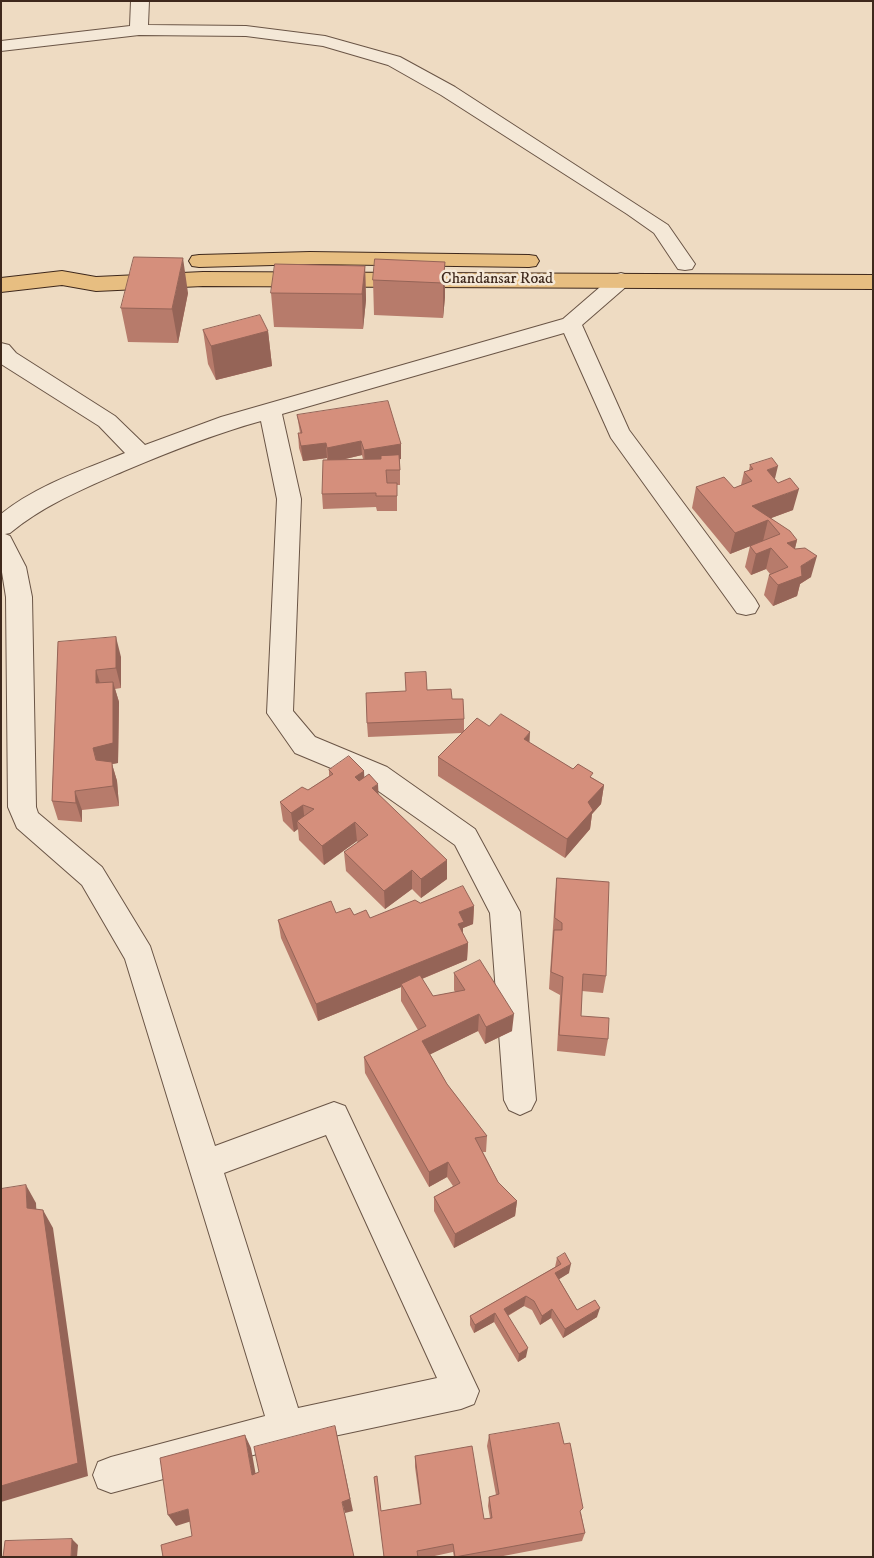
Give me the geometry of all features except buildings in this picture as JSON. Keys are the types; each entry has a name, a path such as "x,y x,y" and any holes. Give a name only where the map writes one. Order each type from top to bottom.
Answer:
{"main road":[{"path":"62,278 100,266 181,261 310,258 685,264 830,273 873,264"},
{"name":"Chandansar Road","path":"1,285 62,278 96,284 203,279 621,280 830,273 873,282"}],"street":[{"path":"139,30 140,1"},
{"path":"1,46 139,30 246,31 326,41 394,61 448,90 634,210 661,230 685,264"},
{"path":"1,527 23,509 70,485 141,455 228,422 571,324 621,280"},
{"path":"571,324 619,432 746,606"},
{"path":"1,350 8,358 107,421 141,455"},
{"path":"270,410 289,499 280,713 305,745 376,775 465,837 506,912 520,1100"},
{"path":"1,542 14,567 19,598 22,807 27,820 92,876 139,955 287,1428"},
{"path":"111,1475 287,1428 461,1391 334,1117 205,1165"}]}
